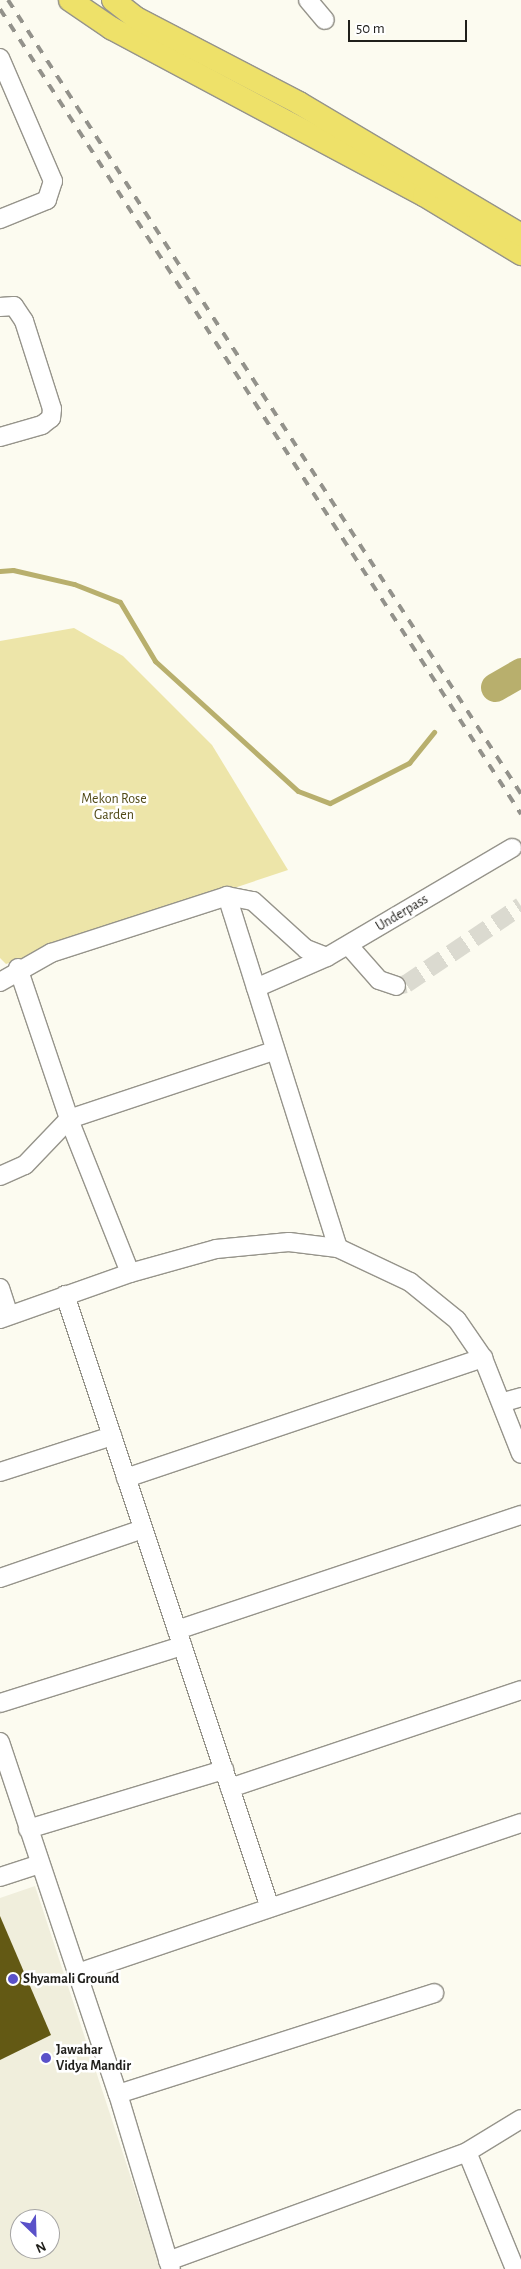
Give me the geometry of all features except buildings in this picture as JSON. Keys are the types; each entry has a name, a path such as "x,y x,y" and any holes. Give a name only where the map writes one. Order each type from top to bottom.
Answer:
{"main road":[{"path":"70,0 119,33 389,176 521,254"},
{"path":"113,0 136,18 299,103 521,235"}],"street":[{"path":"308,0 325,20"},
{"path":"0,58 5,78 52,172 53,188 41,204 0,219"},
{"path":"0,308 14,306 24,321 52,414 42,425 0,436"},
{"name":"Underpass","path":"256,988 349,946 512,848"},
{"path":"0,982 18,968 227,896 253,901 306,949 327,957"},
{"path":"227,896 274,1051 326,1200 338,1248"},
{"path":"349,946 379,980 396,986"},
{"path":"18,968 69,1119 130,1273"},
{"path":"0,1176 25,1165 69,1119 274,1051"},
{"path":"0,1288 5,1317 130,1273 216,1249 289,1242 338,1248 375,1263 436,1301 457,1320 483,1358 504,1402 521,1454"},
{"path":"65,1295 270,1908"},
{"path":"126,1478 483,1358"},
{"path":"504,1402 521,1397"},
{"path":"0,1472 112,1436"},
{"path":"0,1703 521,1515"},
{"path":"0,1578 143,1529"},
{"path":"230,1788 521,1690"},
{"path":"0,1742 118,2094 170,2265 467,2152 521,2119"},
{"path":"28,1829 224,1770"},
{"path":"78,1972 521,1823"},
{"path":"0,1877 40,1864"},
{"path":"118,2094 434,1993"},
{"path":"467,2152 516,2269"}],"shaded area":[{"name":"Jawahar Vidya Mandir","path":"35,1886 161,2269 0,2269 0,1898"}],"green space":[{"name":"Mekon Rose Garden","path":"74,628 123,656 212,745 288,870 6,964 0,958 0,641"}],"waterway":[{"path":"0,571 13,570 74,584 120,602 155,661 298,791 330,803 409,763 434,732"},
{"path":"495,687 521,672"}],"tunnel":[{"path":"396,986 406,984 521,906"}],"railway":[{"path":"8,0 521,794"},
{"path":"0,9 521,814"}],"place":[{"name":"Shyamali Ground","path":"13,1979"},
{"name":"Jawahar Vidya Mandir","path":"46,2058"}]}
